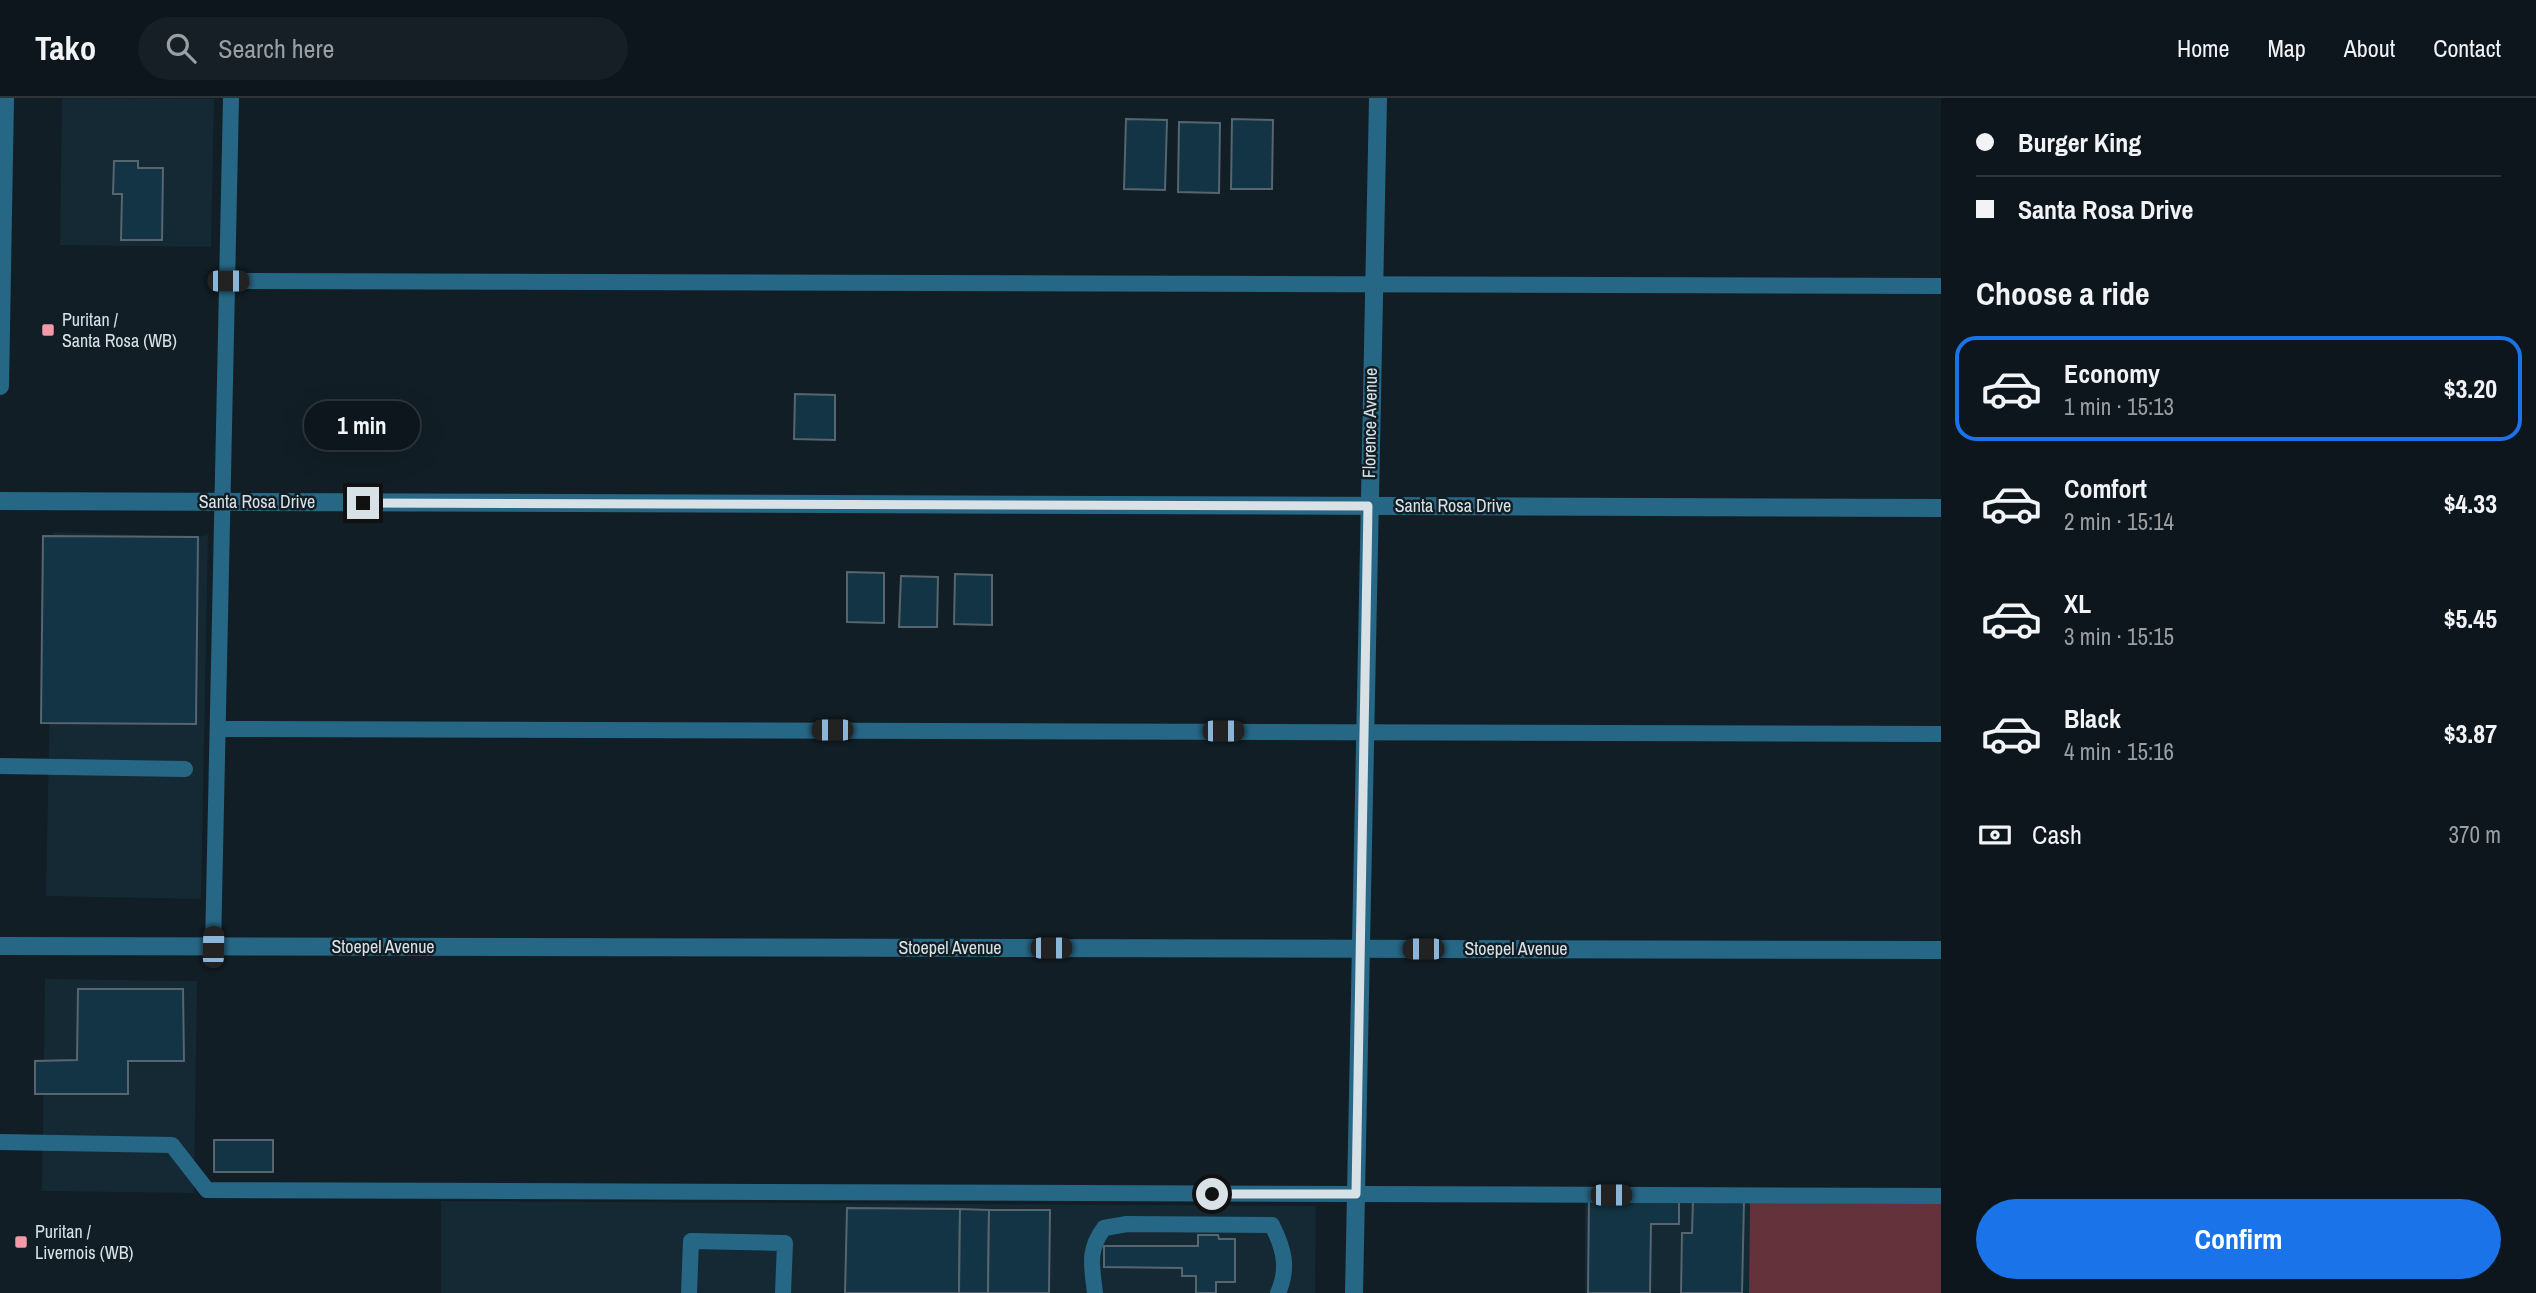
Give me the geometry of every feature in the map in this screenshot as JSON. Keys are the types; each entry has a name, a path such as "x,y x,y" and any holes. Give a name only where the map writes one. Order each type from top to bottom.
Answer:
{"street":[{"path":"0,386 5,98"},
{"name":"Florence Avenue","path":"1354,1293 1378,98"},
{"name":"Santa Rosa Drive","path":"0,501 1941,509"},
{"name":"Stoepel Avenue","path":"0,946 1941,950"}],"lane":[{"path":"213,947 231,98"},
{"path":"228,281 1941,286"},
{"path":"218,729 1941,734"},
{"path":"0,766 185,769"},
{"path":"0,1142 172,1145 207,1190 1941,1196"},
{"path":"1095,1293 1092,1263 1094,1242 1104,1228 1127,1224 1272,1225 1283,1248 1283,1280 1278,1293"},
{"path":"690,1293 691,1241 785,1243 783,1293"}],"shaded area":[{"path":"62,98 214,99 211,247 60,245"},
{"path":"53,532 198,537 208,535 201,899 46,896"},
{"path":"45,979 197,981 194,1193 42,1191"},
{"path":"441,1201 1316,1206 1315,1293 441,1293"},
{"path":"1585,1201 1750,1202 1749,1293 1585,1293"},
{"path":"1750,1202 1941,1203 1941,1293 1749,1293"}],"building":[{"path":"1126,119 1167,120 1165,190 1124,189"},
{"path":"1232,119 1273,120 1272,189 1231,189"},
{"path":"1179,122 1220,123 1219,193 1178,192"},
{"path":"114,161 138,161 138,168 163,168 162,240 121,240 122,194 113,194"},
{"path":"795,394 835,395 835,440 794,439"},
{"path":"43,536 198,537 196,724 41,723"},
{"path":"847,572 884,573 884,623 847,622"},
{"path":"955,574 992,575 992,625 954,624"},
{"path":"901,576 938,577 937,627 899,627"},
{"path":"78,989 183,989 184,1061 128,1061 128,1094 35,1094 35,1061 77,1060"},
{"path":"214,1140 273,1140 273,1172 214,1172"},
{"path":"1589,1197 1679,1199 1679,1224 1651,1224 1650,1293 1588,1293"},
{"path":"1693,1199 1744,1200 1742,1293 1681,1293 1682,1233 1692,1233"},
{"path":"847,1208 960,1209 959,1293 845,1293"},
{"path":"960,1209 989,1210 988,1293 959,1293"},
{"path":"989,1210 1050,1210 1049,1293 988,1293"},
{"path":"1198,1235 1218,1235 1219,1239 1235,1239 1235,1282 1216,1282 1216,1293 1196,1293 1196,1276 1182,1276 1182,1268 1104,1267 1104,1246 1198,1246"}],"place":[{"name":"Puritan / Santa Rosa (WB)","path":"48,330"},
{"name":"Puritan / Livernois (WB)","path":"21,1242"}],"route":[{"path":"363,503 1368,506 1356,1194 1212,1194"}]}
